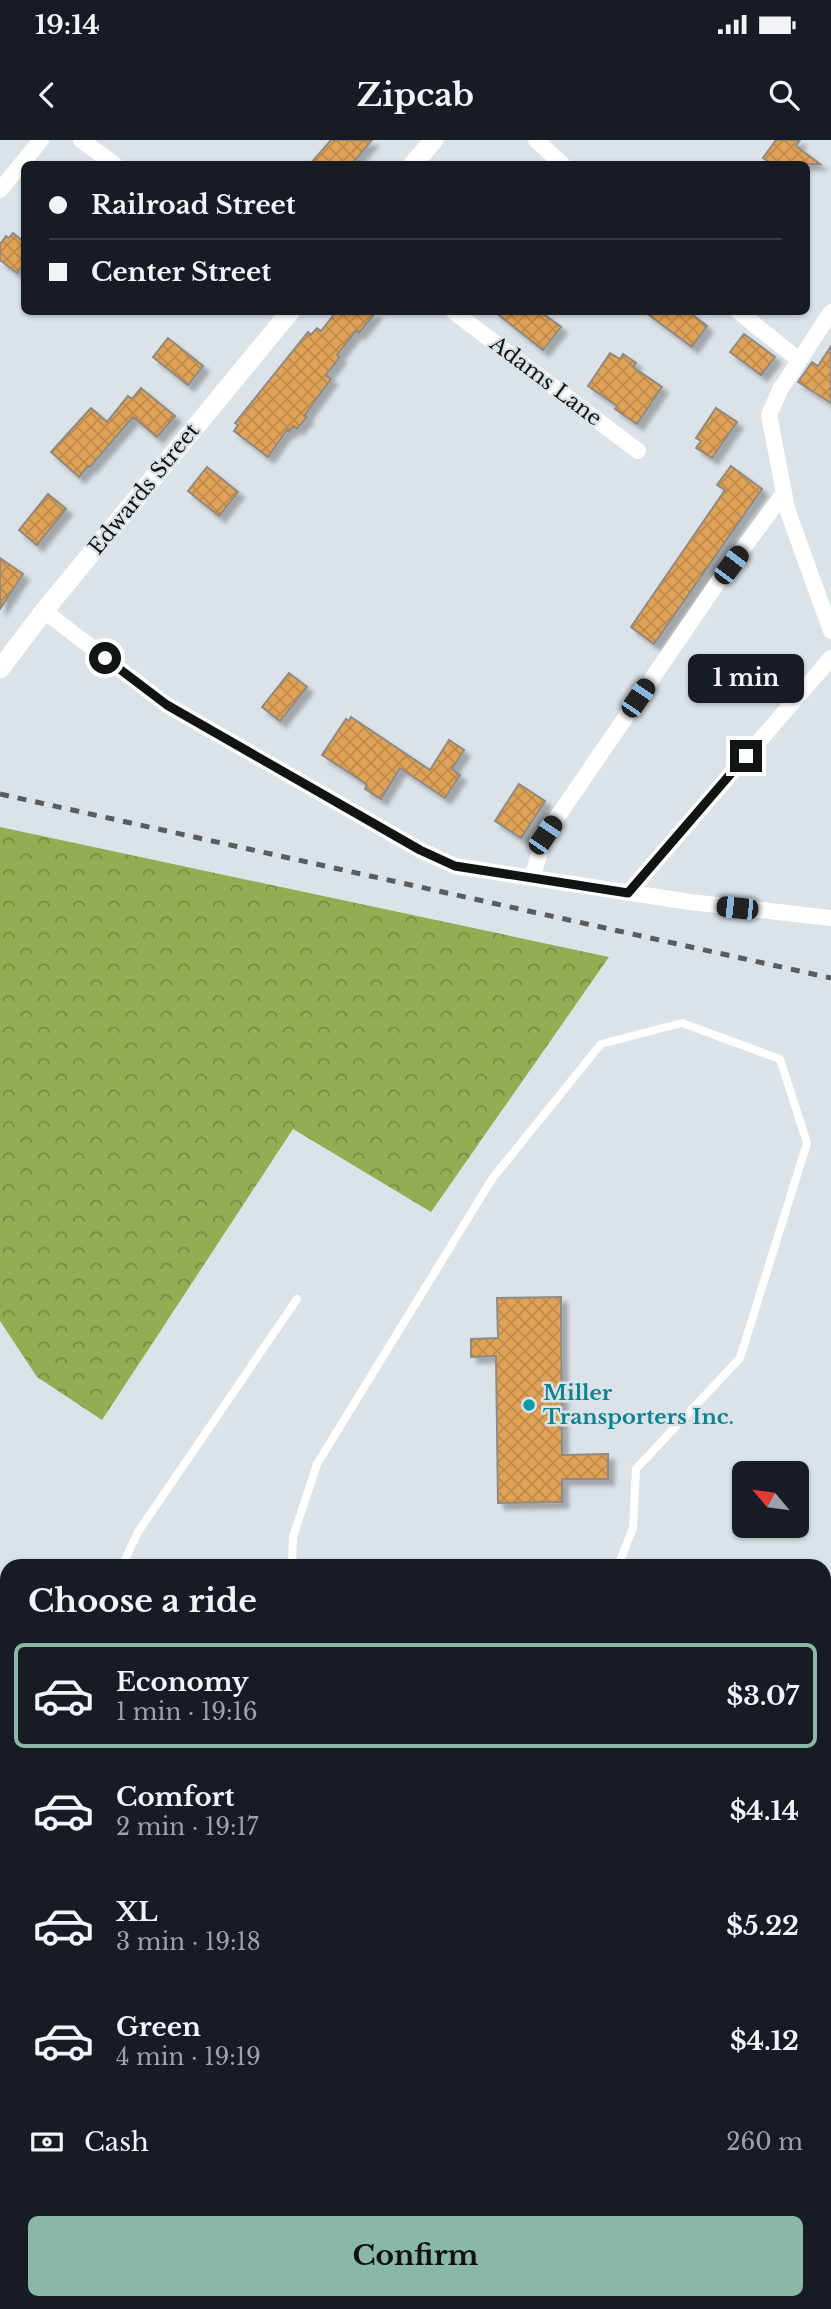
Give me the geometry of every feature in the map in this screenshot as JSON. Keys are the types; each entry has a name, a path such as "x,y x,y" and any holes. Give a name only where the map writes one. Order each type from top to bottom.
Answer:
{"street":[{"path":"24,161 41,140"},
{"path":"81,140 110,161"},
{"path":"416,161 433,140"},
{"path":"536,140 559,161"},
{"path":"0,190 21,164"},
{"path":"831,312 779,390 769,415 787,509 831,631"},
{"name":"Edwards Street","path":"0,669 44,611 288,315"},
{"name":"Adams Lane","path":"458,315 638,451"},
{"path":"743,315 799,360"},
{"path":"532,878 545,835 716,584 784,493"},
{"path":"44,611 167,705 420,850 455,866 690,902 831,918"},
{"path":"628,893 831,658"}],"lane":[{"path":"292,1559 293,1537 317,1464 492,1179 601,1044 682,1023 780,1059 807,1143 740,1358 636,1469 633,1528 621,1559"},
{"path":"125,1559 138,1532 297,1299"}],"green space":[{"path":"0,827 609,957 431,1212 293,1129 102,1420 37,1377 0,1321"}],"building":[{"path":"331,140 372,140 354,161 313,161"},
{"path":"776,140 800,140 796,146 820,164 810,164 810,161 768,161 763,158"},
{"path":"13,233 21,240 21,267 17,273 0,260 0,244 6,236 9,238"},
{"path":"334,315 374,315 359,333 356,331 337,355 340,357 326,375 331,379 305,415 307,417 297,429 293,426 289,432 287,430 268,457 234,431 238,425 235,423 308,332 311,335 317,328 321,331"},
{"path":"499,315 545,315 561,327 543,350"},
{"path":"649,315 693,315 707,326 692,347"},
{"path":"744,334 775,357 761,375 730,352"},
{"path":"168,338 203,366 188,385 153,357"},
{"path":"831,346 831,403 798,382 812,362 818,366"},
{"path":"610,353 620,359 623,354 636,363 633,367 662,387 637,424 588,386"},
{"path":"141,388 175,416 157,437 133,417 79,477 51,452 91,408 107,422 128,396 132,399"},
{"path":"716,408 737,422 712,458 696,448 701,441 696,438"},
{"path":"731,466 762,489 654,644 631,627 725,490 717,485"},
{"path":"207,467 238,492 219,516 188,491"},
{"path":"48,494 66,509 37,545 19,530"},
{"path":"0,558 23,574 0,609"},
{"path":"289,673 307,687 280,721 262,707"},
{"path":"351,717 430,770 449,740 464,750 452,769 460,775 445,798 400,768 381,799 365,789 367,785 359,779 322,755 346,719 349,721"},
{"path":"519,784 545,801 521,838 495,821"},
{"name":"Miller Transporters Inc.","path":"561,1297 562,1455 608,1454 608,1479 562,1479 562,1502 498,1503 496,1356 471,1357 471,1339 498,1338 497,1298"}],"railway":[{"path":"0,794 831,978"}],"place":[{"name":"Miller Transporters Inc.","path":"529,1405"}],"route":[{"path":"105,658 167,705 420,850 455,866 628,893 746,756"}]}
